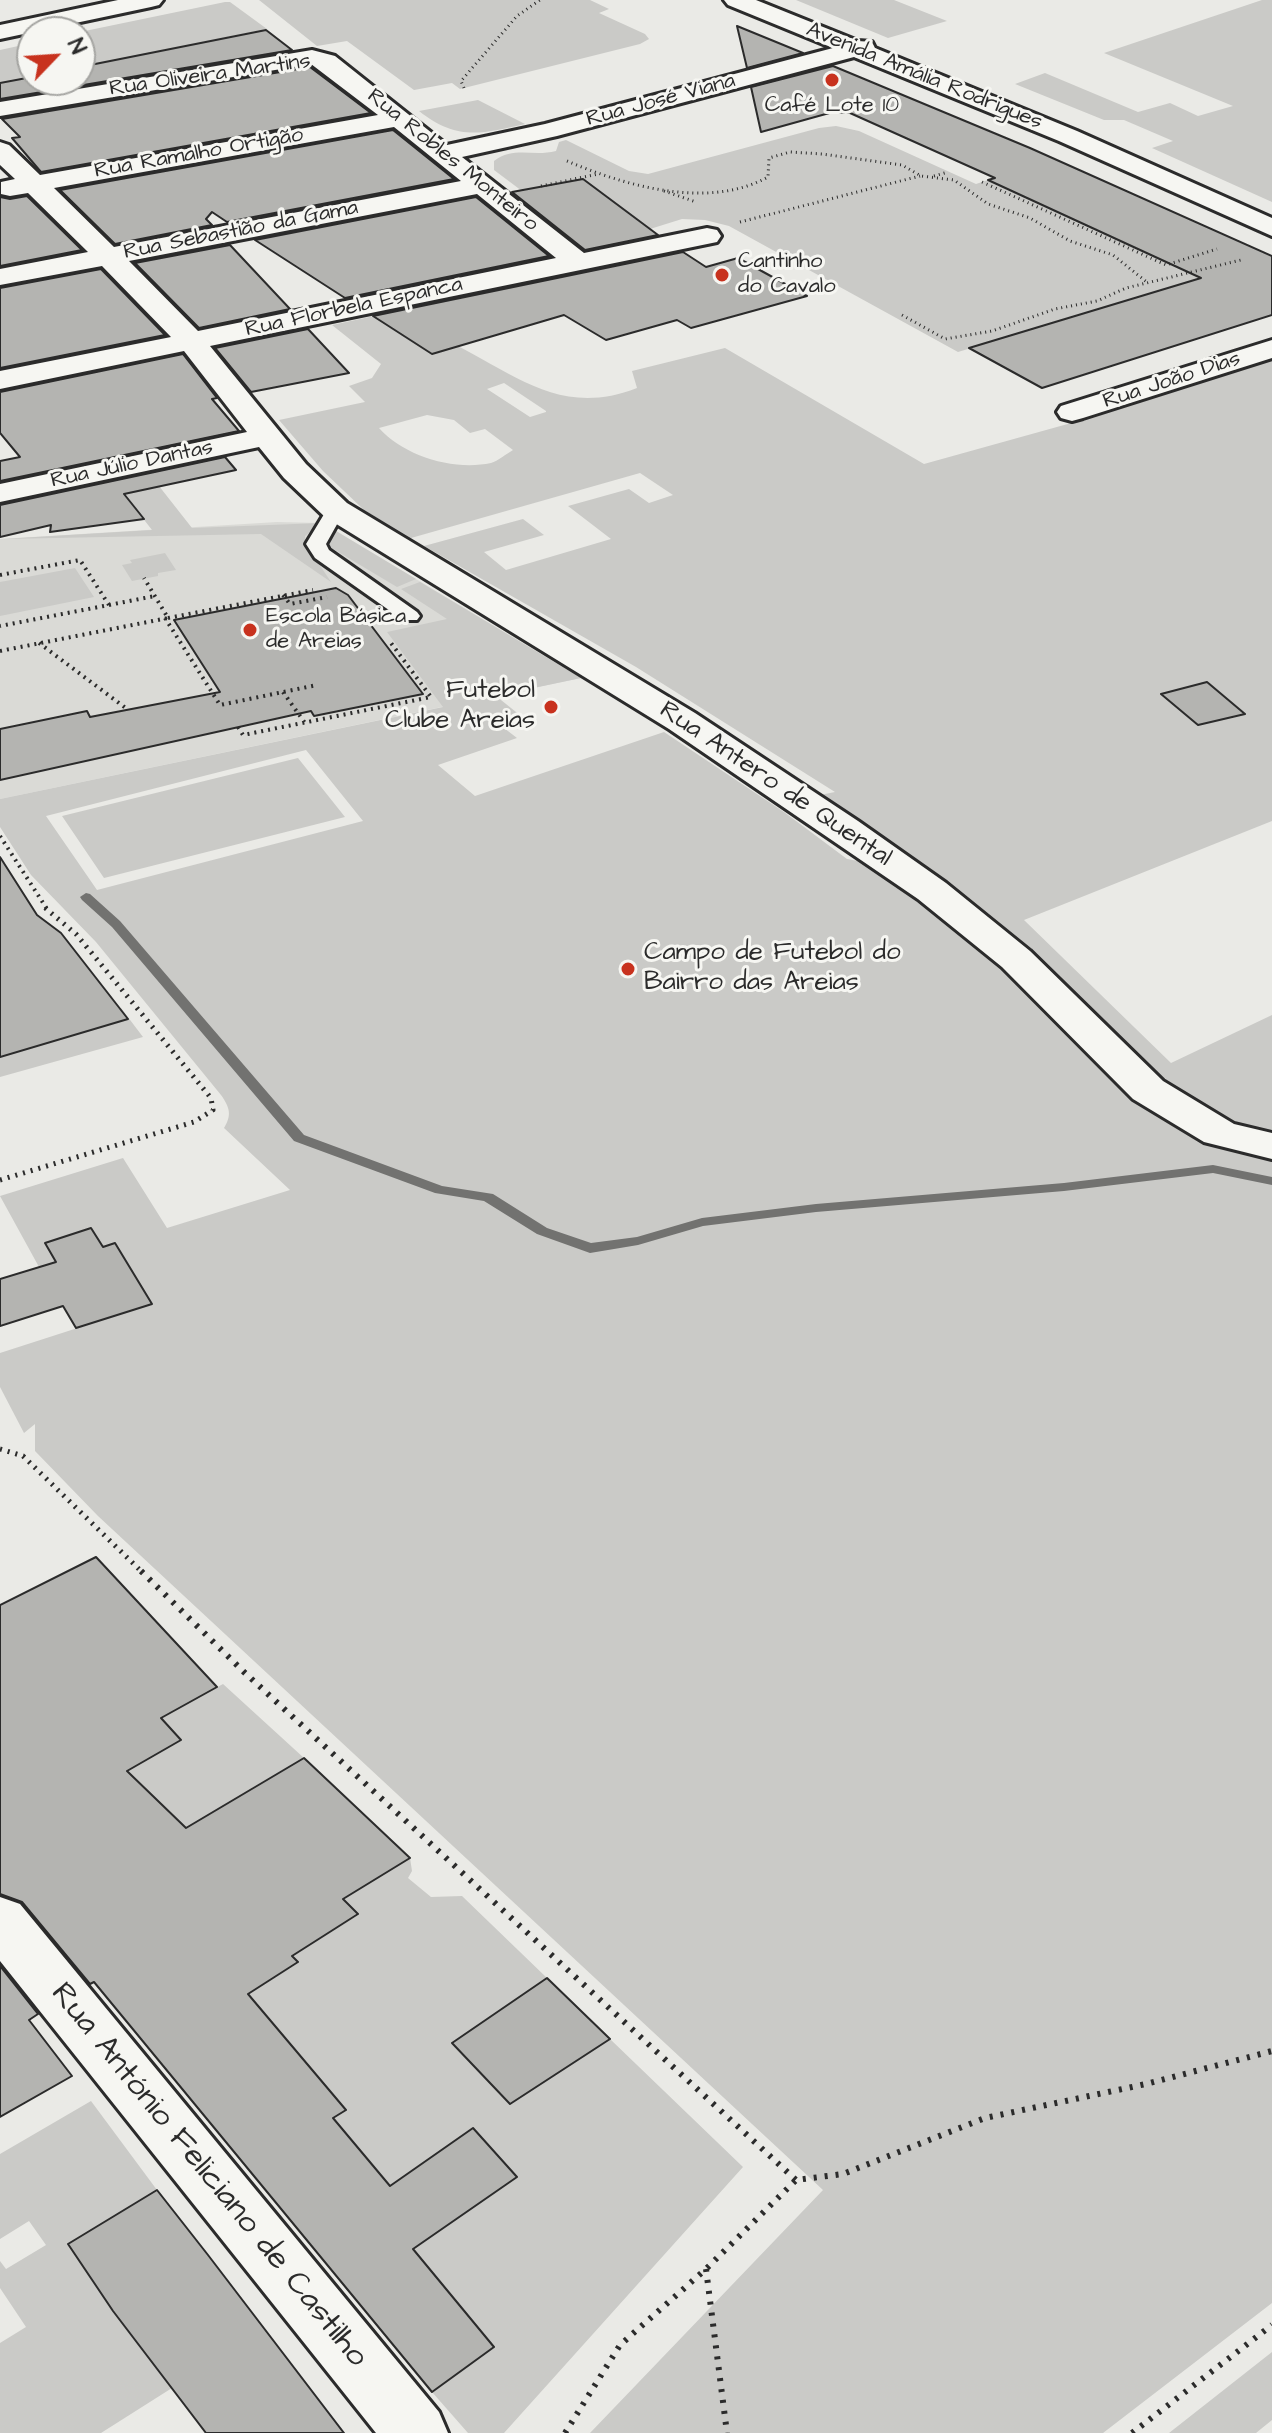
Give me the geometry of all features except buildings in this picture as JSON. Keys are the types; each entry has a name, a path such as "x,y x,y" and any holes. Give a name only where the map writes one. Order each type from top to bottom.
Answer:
{"street":[{"path":"0,32 151,0"},
{"name":"Avenida Amália Rodrigues","path":"736,0 866,46 1272,209"},
{"name":"Avenida Amália Rodrigues","path":"774,0 866,46"},
{"name":"Rua José Viana","path":"443,153 519,137 866,46"},
{"name":"Rua Oliveira Martins","path":"0,109 312,57 326,61"},
{"name":"Rua Robles Monteiro","path":"326,61 578,262"},
{"name":"Rua Ramalho Ortigão","path":"0,189 399,119"},
{"name":"Avenida Amália Rodrigues","path":"1078,133 1272,228"},
{"name":"Rua Antero de Quental","path":"0,150 191,341 264,437 336,510 682,721 932,891 1016,959 1148,1090 1219,1133 1272,1146"},
{"name":"Rua Sebastião da Gama","path":"0,277 483,185"},
{"name":"Rua Florbela Espanca","path":"0,380 707,236"},
{"name":"Rua João Dias","path":"1072,412 1272,349"},
{"name":"Rua Júlio Dantas","path":"0,493 264,437"},
{"name":"Rua António Feliciano de Castilho","path":"0,1920 416,2433"}],"lane":[{"path":"336,510 317,538 316,544 322,554 410,616"}],"path":[{"path":"464,88 461,81 474,71 524,7 540,0"},
{"path":"519,137 599,174 658,189 744,189 768,177 769,158 790,152 902,165 921,176"},
{"path":"929,177 948,172"},
{"path":"536,187 599,174"},
{"path":"746,222 921,176 954,180 988,204 1030,218 1070,241 1113,255 1148,283"},
{"path":"982,182 1166,265 1217,249"},
{"path":"902,315 945,339 1014,326 1055,309 1097,301 1126,288 1241,260"},
{"path":"0,575 80,560 109,605"},
{"path":"144,578 220,705 317,685"},
{"path":"0,651 323,588"},
{"path":"283,595 290,604 329,596"},
{"path":"0,626 155,596"},
{"path":"238,727 243,735 431,697 386,636"},
{"path":"39,643 127,709"},
{"path":"283,692 305,723"},
{"path":"0,836 44,907 76,934 211,1098 213,1110 194,1122 0,1180"},
{"path":"0,1449 23,1456 244,1672 796,2180"},
{"path":"565,2433 620,2345 706,2269 796,2180 843,2174 985,2118 1146,2084 1272,2051"},
{"path":"706,2269 727,2433"},
{"path":"1132,2433 1272,2325"}],"shaded area":[{"path":"259,0 590,0 609,9 599,13 645,34 649,39 640,44 460,89 452,83 414,90 347,41 317,46"},
{"path":"796,0 894,0 947,21 888,38"},
{"path":"1262,0 1272,0 1272,202 1152,148 1173,141 1124,120 1104,120 1015,84 1045,73 1138,112 1170,103 1198,116 1233,106 1104,53"},
{"path":"230,2 267,29 96,64 96,29"},
{"path":"16,46 16,80 0,83 0,50"},
{"path":"478,100 525,124 482,132 458,131 433,121 419,111"},
{"path":"836,126 859,131 976,184 988,180 1168,262 1249,263 958,352 729,226 682,219 650,229 522,191 494,170 494,161 501,157 556,151 559,142 566,140 629,171 648,174"},
{"path":"374,316 444,339 536,387 559,395 583,398 609,396 637,388 632,371 725,348 924,464 1082,420 1272,360 1272,821 1024,920 1171,1063 1272,1015 1272,1133 1236,1123 1198,1104 1155,1074 1073,990 967,898 820,795 835,792 636,667 424,546 523,519 544,535 484,552 506,570 611,539 568,506 629,489 649,503 673,495 640,473 411,538 364,510 323,471 279,420 365,402 349,386 372,378 381,364 332,325","holes":["504,383 546,411 546,412 530,417 487,389","427,415 454,420 470,433 485,429 513,450 491,463 445,463 415,453 389,438 379,428"]},
{"path":"159,486 192,528 321,523 305,536 305,543 331,582 261,534 2,539 152,530 124,494"},
{"name":"Escola Básica de Areias","path":"277,522 321,523 324,529 336,531 581,678 0,799 0,539"},
{"path":"336,531 416,579 397,587 330,547 328,541"},
{"path":"165,553 176,570 158,573 158,576 132,581 122,565 132,563 130,560"},
{"path":"75,568 94,597 0,616 0,582"},
{"path":"420,582 581,678 496,696 526,720 504,728 517,738 438,765 475,796 664,732 784,812 847,859 869,863 976,942 1028,990 1104,1071 1152,1109 1272,1155 1272,2303 1103,2433 590,2433 823,2190 98,1516 35,1451 35,1424 24,1433 0,1387 0,1353 152,1304 115,1244 103,1247 91,1228 45,1243 56,1262 39,1267 0,1196 123,1158 167,1228 290,1190 224,1128 229,1112 221,1095 96,942 31,875 0,827 0,799 443,707 387,632 447,619 401,589","holes":["306,750 363,821 97,890 46,816"]},
{"path":"298,758 345,817 104,878 62,816"},
{"path":"121,1008 143,1037 0,1077 0,1057 51,1028"},
{"path":"223,1684 304,1758 252,1788 270,1808 121,1867 132,1776 127,1771 181,1740 161,1718"},
{"path":"410,1858 412,1871 408,1878 431,1897 462,1896 547,1978 510,2103 610,2039 743,2167 504,2433 468,2433 432,2392 494,2347 412,2250 517,2177 473,2128 390,2186 314,2130 345,2110 221,2011 298,1963 292,1956 358,1915 343,1899"},
{"path":"91,2101 157,2190 68,2244 172,2388 101,2433 0,2433 0,2343 26,2327 0,2288 0,2261 6,2269 46,2245 29,2221 0,2239 0,2154"},
{"path":"1272,2352 1272,2420 1256,2433 1169,2433"}],"waterway":[{"path":"86,897 116,924 299,1138 440,1190 488,1197 542,1231 590,1248 638,1241 702,1222 816,1208 1064,1187 1213,1169 1272,1181"}],"place":[{"name":"Café Lote 10","path":"832,80"},
{"name":"Cantinho do Cavalo","path":"722,275"},
{"name":"Escola Básica de Areias","path":"250,630"},
{"name":"Futebol Clube Areias","path":"551,707"},
{"name":"Campo de Futebol do Bairro das Areias","path":"628,969"}]}
